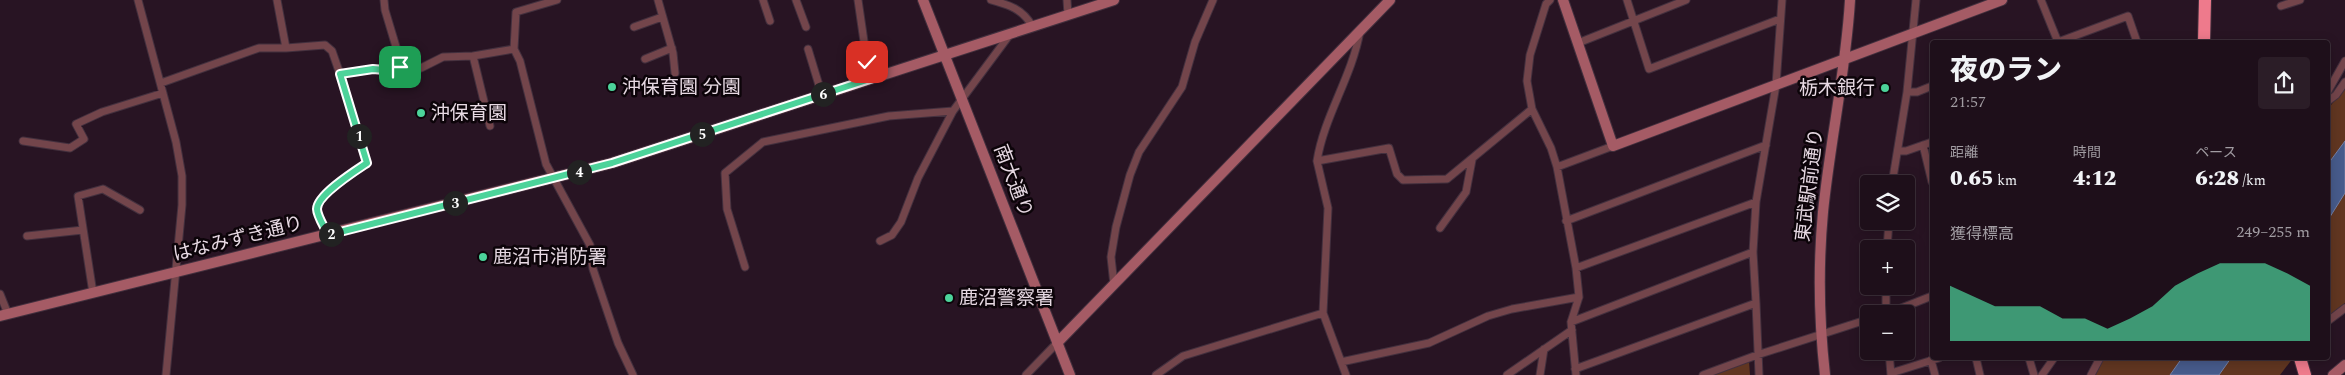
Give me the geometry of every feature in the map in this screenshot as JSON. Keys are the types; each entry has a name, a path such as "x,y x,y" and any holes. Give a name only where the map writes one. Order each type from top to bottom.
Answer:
{"highway":[{"path":"2204,40 2205,0"},
{"path":"2301,360 2305,375"}],"street":[{"path":"138,0 161,83 182,176 176,273 166,375"},
{"path":"277,0 286,48"},
{"path":"384,0 400,67"},
{"path":"558,0 516,12 514,49 520,61 546,164 590,245 593,269 618,343 633,375"},
{"path":"658,0 672,48 675,73"},
{"path":"763,0 770,21"},
{"path":"796,0 806,27"},
{"path":"858,0 867,62 873,78"},
{"name":"南大通り","path":"924,0 1070,375"},
{"path":"991,0 1007,4 1026,15 1032,26"},
{"path":"1067,0 1068,15"},
{"name":"はなみずき通り","path":"4,315 612,163 1114,0"},
{"path":"1114,285 1111,257 1116,228 1130,175 1139,152 1182,87 1195,42 1213,0"},
{"path":"1026,375 1390,0"},
{"path":"1550,0 1546,4 1527,69 1527,81 1532,108 1551,148 1557,167 1576,268 1579,296 1571,326 1575,372 1756,303"},
{"path":"1563,0 1613,146"},
{"path":"1627,0 1649,69 1780,19"},
{"path":"1578,43 1634,22 1674,2 1686,0"},
{"path":"1759,375 1754,252 1756,202 1776,85 1782,0"},
{"name":"東武駅前通り","path":"1824,375 1819,287 1823,218 1850,0"},
{"path":"1894,175 1907,92 1916,0"},
{"path":"1557,167 2002,0"},
{"path":"2041,0 2057,40"},
{"path":"2281,6 2300,0"},
{"path":"2063,40 2128,16 2137,40"},
{"path":"634,27 662,17"},
{"path":"1346,375 1323,313 1328,208 1316,161 1321,137 1356,51 1360,31"},
{"path":"880,242 892,235 901,222 918,178 961,98 1012,33"},
{"path":"161,83 259,48 325,45 332,51 367,163 337,184 319,202 317,210 328,235"},
{"path":"645,59 672,48"},
{"path":"400,67 411,70 443,57 473,56 514,49"},
{"path":"808,49 822,95"},
{"path":"473,56 490,126"},
{"path":"2330,88 2345,62"},
{"path":"340,74 373,69 396,71 400,67"},
{"path":"2330,100 2336,95 2345,82"},
{"path":"1907,92 1917,92 1930,87"},
{"path":"23,141 70,148 84,140 76,124 102,112 163,93"},
{"path":"1316,161 1389,148 1397,174 1403,180 1447,179 1532,108"},
{"path":"745,267 727,209 725,173 763,142 889,116 953,111"},
{"path":"1898,150 1906,151 1930,143"},
{"path":"1566,221 1766,145"},
{"path":"1923,145 1930,174"},
{"path":"1440,228 1466,192 1472,160"},
{"path":"93,293 78,196 103,189 140,210"},
{"path":"1576,268 1756,202"},
{"path":"27,236 83,230"},
{"path":"1507,375 1544,349 1571,326 1754,252"},
{"path":"0,294 4,315"},
{"path":"1886,295 1886,314 1930,297"},
{"path":"1341,362 1429,343 1488,316 1512,309 1579,296"},
{"path":"2330,319 2345,308"},
{"path":"1156,375 1184,356 1323,313"},
{"path":"1705,375 1757,355 1860,322"},
{"path":"1540,375 1544,349"},
{"path":"1890,360 1891,374 1931,360 1935,375"},
{"path":"1976,360 1980,375"},
{"path":"2030,360 2034,375"},
{"path":"2042,375 2053,360"},
{"path":"2091,375 2099,360"},
{"path":"2333,375 2345,366"}],"shaded area":[{"path":"2345,87 2345,141 2330,161 2330,106"},
{"path":"2345,193 2345,303 2330,315 2330,217"},
{"path":"2103,360 2181,360 2170,375 2095,375"},
{"path":"2230,360 2291,360 2280,375 2219,375"},
{"path":"1749,361 1750,375 1712,375"}],"water":[{"path":"2345,141 2345,193 2330,217 2330,161"},
{"path":"2181,360 2230,360 2219,375 2170,375"}],"place":[{"name":"沖保育園 分園","path":"612,87"},
{"name":"栃木銀行","path":"1885,88"},
{"name":"沖保育園","path":"421,113"},
{"name":"鹿沼市消防署","path":"483,257"},
{"name":"鹿沼警察署","path":"949,298"}],"route":[{"path":"400,67 396,71 373,69 340,74 367,163 337,184 319,202 317,210 328,235 612,163 759,116 873,78 867,62"}]}
